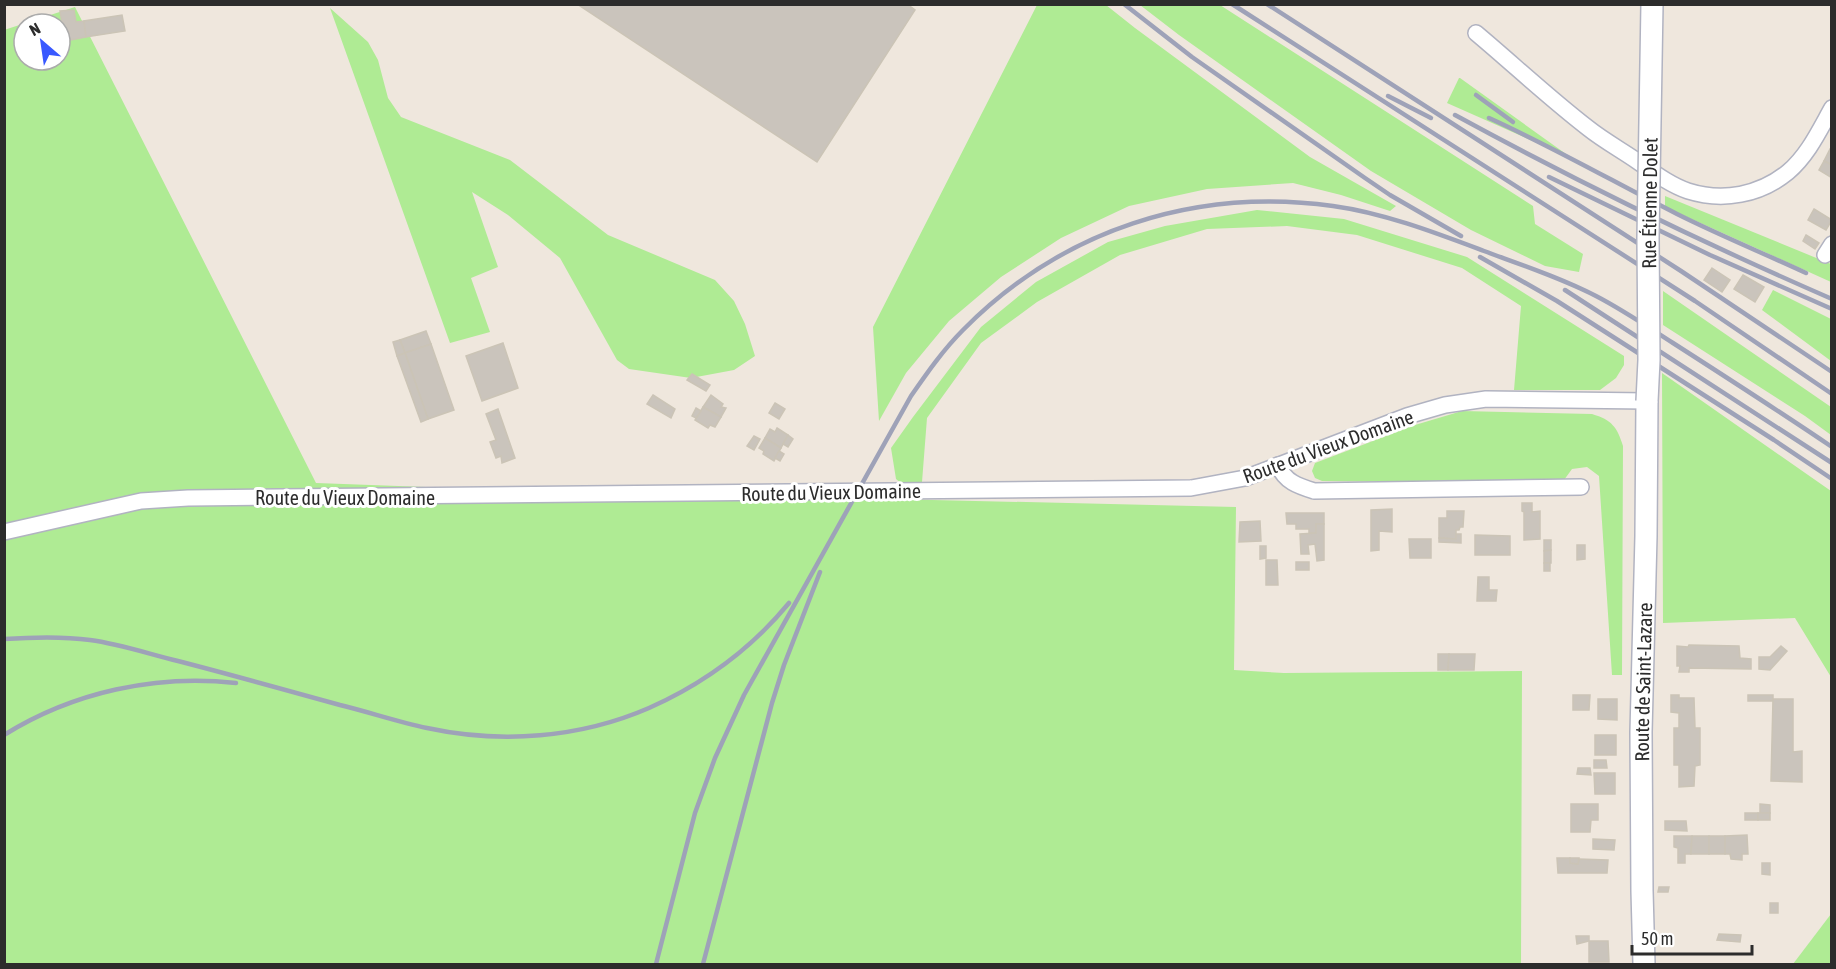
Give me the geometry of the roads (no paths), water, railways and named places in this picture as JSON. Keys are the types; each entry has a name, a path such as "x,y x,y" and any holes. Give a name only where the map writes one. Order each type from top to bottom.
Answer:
{"main road":[{"name":"Rue Étienne Dolet","path":"1647,401 1652,4"},
{"name":"Route de Saint-Lazare","path":"1644,964 1641,732 1647,401"}],"street":[{"path":"1476,33 1588,128 1686,191 1718,196 1741,195 1766,186 1798,163 1832,108"},
{"name":"Route du Vieux Domaine","path":"4,532 141,501 176,499 1191,488 1245,478 1407,416 1445,405 1486,399 1647,401"},
{"path":"1278,465 1281,473 1293,484 1314,491 1581,487"}],"railway":[{"path":"1124,4 1192,57 1365,178 1461,236"},
{"path":"1232,4 1695,301 1832,394"},
{"path":"1267,4 1681,271 1832,372"},
{"path":"1476,95 1513,122"},
{"path":"1388,96 1431,118"},
{"path":"1455,115 1641,211 1832,299"},
{"path":"1489,118 1693,222 1806,273"},
{"path":"1549,177 1710,255 1832,309"},
{"path":"656,964 695,813 715,758 744,695 911,396 963,330 1002,295 1043,266 1087,242 1133,223 1181,211 1230,203 1281,202 1333,206 1391,219 1541,272 1596,296 1645,325 1832,447"},
{"path":"1480,257 1557,301 1832,479"},
{"path":"1565,290 1832,463"},
{"path":"703,964 772,703 784,665 820,572"},
{"path":"4,639 58,637 101,642 416,726 455,733 512,737 568,732 596,726 649,708 688,688 725,664 759,635 789,603"},
{"path":"4,735 58,707 116,690 176,681 236,683"}]}
